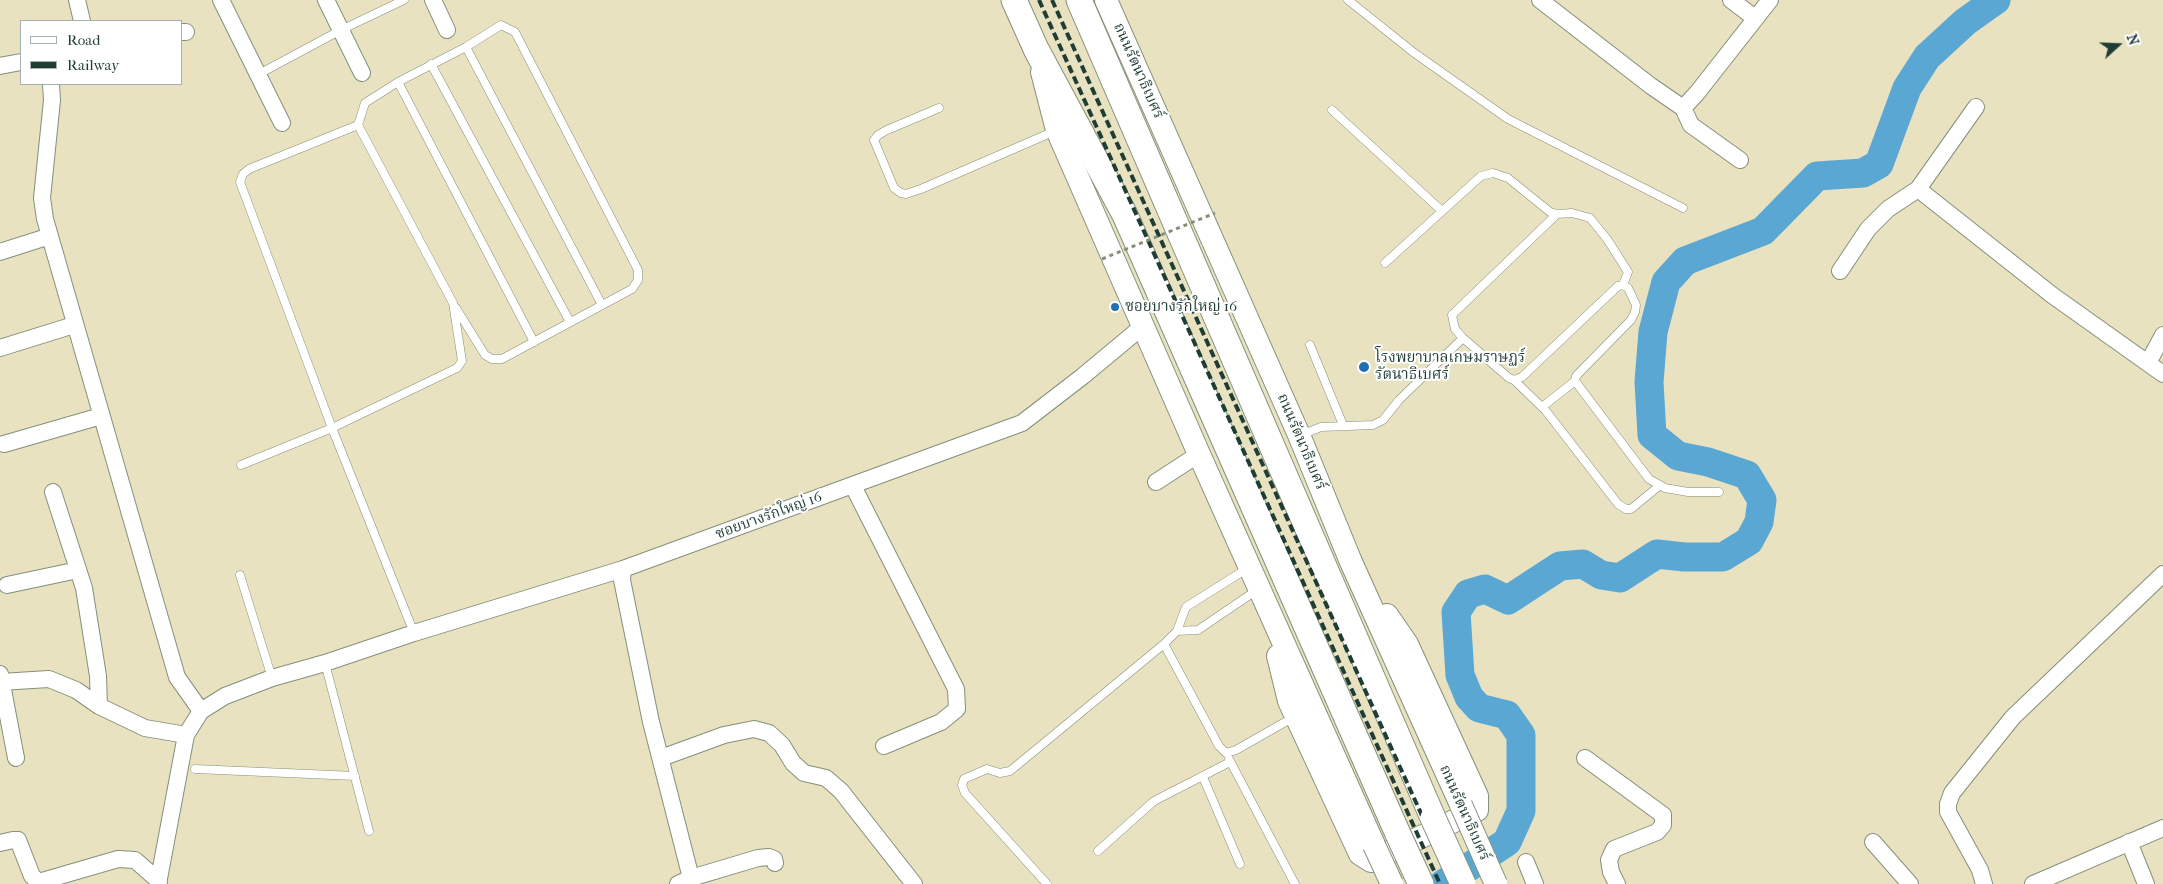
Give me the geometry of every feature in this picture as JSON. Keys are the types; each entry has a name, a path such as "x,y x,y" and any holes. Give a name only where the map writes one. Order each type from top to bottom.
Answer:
{"main road":[{"path":"1014,0 1036,49 1124,216 1421,884"},
{"name":"ถนนรัตนาธิเบศร์","path":"1079,0 1463,884"},
{"name":"ถนนรัตนาธิเบศร์","path":"1106,0 1299,435 1352,562 1496,884"},
{"path":"1036,49 1057,130 1249,567 1392,884"},
{"path":"1262,595 1289,701 1360,854 1371,862 1477,810 1477,796 1407,644 1352,562"}],"street":[{"path":"77,0 82,20"},
{"path":"221,0 282,123"},
{"path":"326,0 362,72"},
{"path":"433,0 447,30"},
{"path":"1540,0 1651,86 1683,108 1691,125 1740,160"},
{"path":"1731,0 1755,18"},
{"path":"1683,108 1770,0"},
{"path":"0,66 20,62"},
{"path":"50,85 52,100 42,198 50,236 74,325 177,677 201,711 186,735 158,882"},
{"path":"1840,271 1868,229 1888,209 1918,189 1976,107"},
{"path":"1918,189 2052,295 2163,374"},
{"path":"0,252 50,236"},
{"path":"0,348 74,325"},
{"name":"ซอยบางรักใหญ่ 16","path":"201,711 224,696 272,678 623,570 1022,423 1143,326"},
{"path":"2148,363 2163,335"},
{"path":"4,444 101,416"},
{"path":"1156,482 1199,454"},
{"path":"854,486 956,689 957,709 952,714 941,722 884,746"},
{"path":"53,492 84,588 98,676 99,706"},
{"path":"7,585 78,570"},
{"path":"623,570 622,580 651,722 694,880 758,858 769,857 774,859 776,863"},
{"path":"1984,884 1980,870 1948,812 1948,804 1952,793 2014,717 2163,574"},
{"path":"16,758 1,679 49,680 76,690 99,706 145,728 186,735"},
{"path":"661,758 724,735 754,729 769,733 782,745 793,763 804,773 826,778 840,791 914,884"},
{"path":"1585,758 1663,815 1663,826 1657,832 1614,849 1609,860 1611,872 1617,884"},
{"path":"2042,882 2163,828"},
{"path":"0,843 18,840 32,876 39,882 118,859 135,860 158,882"},
{"path":"1873,842 1910,884"},
{"path":"2129,842 2146,884"},
{"path":"1526,862 1535,884"}],"lane":[{"path":"257,75 341,30 404,0"},
{"path":"1348,0 1413,52 1508,119 1683,208"},
{"path":"501,25 515,32 638,270 638,280 632,289 502,359 492,359 485,355 453,303 358,126 365,103 431,64 466,47 501,25"},
{"path":"466,47 602,305"},
{"path":"431,64 570,322"},
{"path":"398,82 534,342"},
{"path":"938,108 887,130 878,135 874,140 894,188 900,193 906,194 920,189 1057,130"},
{"path":"1332,110 1442,211"},
{"path":"358,126 249,169 243,174 240,182 332,428 414,633"},
{"path":"1385,263 1481,176 1493,173 1508,178 1550,212 1557,214 1572,213 1590,218 1607,239 1628,272 1623,285"},
{"path":"1557,214 1452,315 1455,329 1542,407 1618,504 1626,509 1631,509 1659,486"},
{"path":"1514,380 1522,377 1538,363 1618,286 1623,285 1628,288 1636,304 1636,312 1631,320 1576,376 1575,381 1542,407"},
{"path":"241,465 332,428 461,366 462,361 453,303"},
{"path":"1299,435 1321,427 1373,425 1383,420 1399,400 1463,338"},
{"path":"1310,345 1342,425"},
{"path":"1575,381 1649,479 1659,486 1688,492 1719,492"},
{"path":"1047,884 965,793 962,785 964,779 987,769 1000,773 1010,771 1164,644 1177,631 1186,607 1249,567"},
{"path":"240,575 272,678"},
{"path":"1177,631 1198,630 1262,595"},
{"path":"1164,644 1219,746 1226,753 1295,884"},
{"path":"325,663 369,831"},
{"path":"1226,753 1236,750 1296,716"},
{"path":"1098,851 1154,801 1230,762"},
{"path":"195,769 355,776"},
{"path":"1203,777 1240,864"}],"path":[{"path":"1102,259 1215,213"}],"waterway":[{"path":"1443,884 1507,842 1521,811 1521,735 1507,715 1479,708 1469,697 1460,675 1456,612 1468,594 1485,589 1508,600 1560,566 1583,564 1601,575 1620,578 1657,554 1684,557 1723,557 1749,541 1759,522 1762,500 1747,475 1708,462 1678,456 1652,435 1649,382 1653,332 1666,282 1685,261 1763,231 1817,176 1863,173 1879,164 1907,88 1927,57 1965,22 1996,0"}],"railway":[{"path":"1039,0 1440,884"},
{"path":"1052,0 1453,884"}],"place":[{"name":"ซอยบางรักใหญ่ 16","path":"1115,307"},
{"name":"โรงพยาบาลเกษมราษฏร์ รัตนาธิเบศร์","path":"1364,367"}]}
